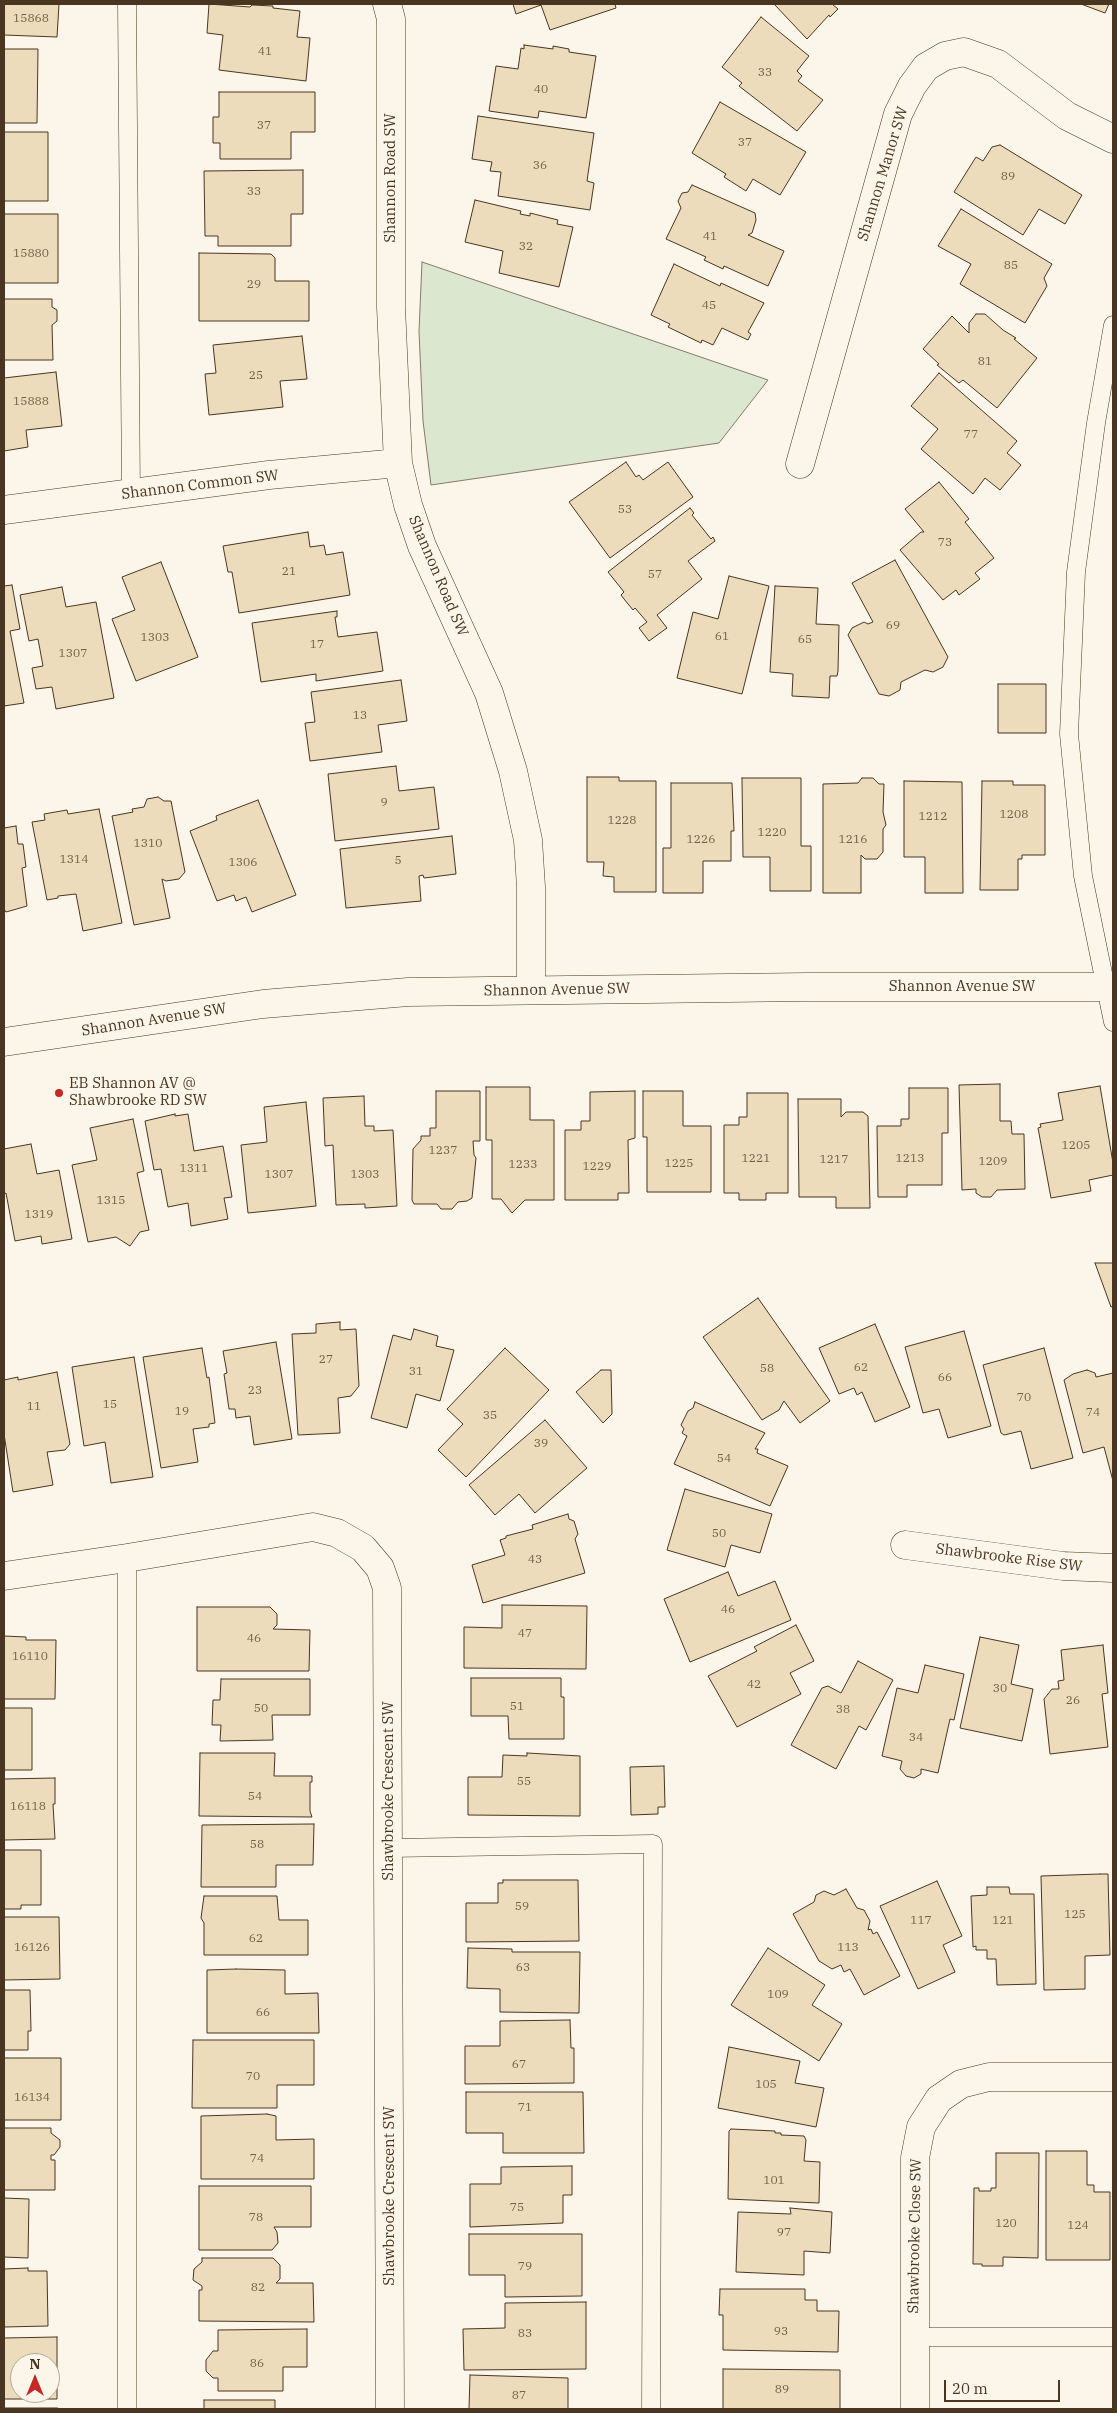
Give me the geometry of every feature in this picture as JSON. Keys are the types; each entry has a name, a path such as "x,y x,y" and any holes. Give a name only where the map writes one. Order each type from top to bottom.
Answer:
{"street":[{"name":"Shannon Road SW","path":"387,4 391,19 391,307 398,463 408,505 422,546 489,693 513,771 528,840 531,887 531,990"},
{"name":"Shannon Manor SW","path":"800,464 898,114 912,86 926,67 945,56 964,52 998,64 1067,116 1113,139"},
{"name":"Shannon Common SW","path":"4,510 269,475 398,463"},
{"name":"Shannon Avenue SW","path":"4,1042 263,1004 408,992 1110,987"},
{"name":"Shawbrooke Crescent SW","path":"4,1576 313,1527 337,1532 363,1548 380,1568 387,1588 390,2409"},
{"name":"Shawbrooke Rise SW","path":"904,1545 1063,1566 1113,1568"},
{"name":"Shawbrooke Close SW","path":"915,2409 915,2158 921,2127 939,2099 961,2084 989,2077 1113,2077"}],"lane":[{"path":"127,4 131,494"},
{"path":"1113,325 1096,423 1076,572 1069,734 1083,876 1110,987 1113,1022"},
{"path":"127,1558 127,2409"},
{"path":"389,1848 653,1844 651,2409"},
{"path":"914,2337 1113,2337"}],"green space":[{"path":"422,262 768,380 719,443 431,485 423,421 419,331"}],"building":[{"path":"4,4 59,4 57,37 4,35"},
{"path":"209,4 250,7 252,5 273,6 273,8 300,11 297,37 310,38 306,81 219,70 223,35 207,33"},
{"path":"513,4 615,4 616,8 550,30 541,5 516,14"},
{"path":"774,4 832,4 838,9 830,17 829,15 807,39"},
{"path":"1081,4 1109,4 1105,13"},
{"path":"761,17 809,56 797,71 802,76 798,81 823,100 797,131 739,86 742,83 722,67"},
{"path":"524,45 553,49 553,46 569,49 569,52 596,56 586,118 539,111 538,118 489,111 496,66 518,69 521,48 524,49"},
{"path":"4,49 38,49 37,123 4,123"},
{"path":"219,92 315,92 315,132 291,132 291,159 220,159 220,143 213,143 213,117 219,117"},
{"path":"720,102 806,152 780,195 753,179 746,191 724,177 726,174 692,153"},
{"path":"478,116 594,133 587,181 594,183 590,210 498,196 501,172 490,171 492,162 472,159"},
{"path":"4,132 48,132 48,201 4,201"},
{"path":"1000,145 1082,195 1065,224 1039,209 1023,235 954,192 976,157 983,161 992,147"},
{"path":"303,170 303,214 291,214 291,246 218,246 218,236 205,236 204,171"},
{"path":"692,185 755,213 756,220 752,233 748,235 784,251 768,286 724,266 723,269 704,260 706,257 666,239 681,208 678,201 682,193 688,192"},
{"path":"475,200 521,211 520,214 530,216 530,213 558,220 557,224 573,227 559,287 499,273 503,251 465,242"},
{"path":"961,209 1052,264 1044,278 1047,286 1025,323 960,284 971,264 938,246"},
{"path":"4,214 58,214 58,283 4,283"},
{"path":"199,253 271,254 275,258 275,281 309,281 309,321 199,321"},
{"path":"674,264 720,286 721,283 764,303 748,332 751,334 748,340 722,328 713,345 702,340 701,343 668,327 670,324 651,315"},
{"path":"4,299 52,299 52,307 57,310 57,321 52,325 53,360 4,360"},
{"path":"976,314 985,314 1003,330 1016,338 1014,339 1037,358 997,408 963,380 959,383 937,365 939,364 923,349 952,316 969,333 969,323"},
{"path":"302,336 307,379 280,381 283,407 209,415 205,374 216,373 213,345"},
{"path":"56,372 62,426 26,430 28,447 4,451 4,378"},
{"path":"939,373 1017,441 1007,453 1021,465 1000,490 985,478 973,494 921,449 938,429 911,406"},
{"path":"626,462 636,477 639,475 643,480 668,462 693,497 610,558 569,502"},
{"path":"939,482 969,519 965,522 994,558 975,573 980,579 959,595 956,590 943,600 900,550 921,532 924,532 905,509"},
{"path":"690,508 694,513 692,515 711,539 713,537 715,541 688,561 702,579 657,615 667,628 649,641 639,628 647,622 624,599 621,595 624,592 608,572"},
{"path":"308,532 310,547 324,545 326,555 343,552 350,595 239,613 232,572 228,572 223,546"},
{"path":"895,560 948,657 943,667 933,672 925,670 901,682 900,690 889,696 879,694 848,635 852,628 864,622 868,624 873,622 852,583"},
{"path":"161,562 198,657 136,681 112,619 135,610 122,577"},
{"path":"729,576 769,586 742,694 677,678 693,612 718,619"},
{"path":"12,585 20,629 10,631 24,703 4,706 4,586"},
{"path":"775,586 818,588 816,624 839,625 838,671 837,676 830,676 829,698 792,696 793,674 770,672"},
{"path":"62,587 66,607 96,602 114,698 56,709 52,687 36,689 32,668 43,666 38,639 29,641 20,595"},
{"path":"337,611 337,617 335,617 338,637 377,632 383,671 316,681 316,674 261,682 252,623"},
{"path":"401,680 407,721 378,725 382,752 310,761 305,723 315,722 311,692"},
{"path":"998,684 1046,684 1046,733 998,733"},
{"path":"396,766 399,791 434,787 439,829 335,841 328,774"},
{"path":"587,777 619,777 619,781 656,781 656,892 614,892 614,877 603,876 604,862 587,862"},
{"path":"742,778 801,778 801,846 811,846 811,891 770,891 770,857 743,857"},
{"path":"862,778 873,778 879,784 884,784 883,812 886,825 883,829 883,852 877,859 865,859 861,855 861,893 823,893 823,784 858,783"},
{"path":"904,781 962,782 963,893 925,893 925,857 904,857"},
{"path":"982,781 1013,781 1013,785 1045,785 1045,855 1022,855 1022,859 1018,859 1018,890 980,890"},
{"path":"671,783 732,783 734,831 731,831 731,861 703,861 703,893 663,893 663,848 671,848"},
{"path":"158,797 164,801 171,801 185,872 179,879 166,881 162,879 170,918 134,925 112,816 133,812 132,809 144,807 147,799"},
{"path":"258,800 296,895 252,912 246,897 236,901 234,895 217,901 190,831 217,820 216,816"},
{"path":"99,809 122,923 83,931 76,894 58,896 58,898 47,900 32,822 45,820 44,814 67,810 68,814"},
{"path":"16,826 18,844 23,844 26,867 22,868 27,906 6,912 4,909 4,828"},
{"path":"452,836 456,874 424,878 423,875 419,876 421,901 346,908 340,849"},
{"path":"1000,1084 1000,1121 1011,1121 1012,1134 1024,1134 1025,1189 997,1190 991,1197 982,1197 976,1193 976,1189 962,1190 959,1085"},
{"path":"1100,1086 1113,1163 1113,1175 1089,1180 1091,1191 1051,1198 1038,1128 1041,1127 1040,1124 1063,1120 1058,1093"},
{"path":"486,1087 530,1087 530,1120 554,1120 554,1200 525,1200 512,1213 501,1199 492,1199 492,1140 486,1140"},
{"path":"909,1088 948,1088 948,1133 942,1133 942,1185 907,1185 907,1197 878,1197 877,1126 901,1126 901,1119 909,1119"},
{"path":"436,1091 480,1091 480,1141 473,1141 476,1158 472,1198 467,1201 458,1202 452,1209 441,1209 437,1204 414,1204 412,1200 413,1149 421,1140 421,1136 430,1136 430,1128 436,1128"},
{"path":"635,1091 635,1138 628,1140 629,1193 618,1193 618,1200 565,1200 565,1130 581,1130 581,1121 590,1121 590,1092"},
{"path":"643,1091 683,1091 683,1126 711,1126 711,1192 647,1192 647,1137 643,1137"},
{"path":"747,1093 788,1093 788,1193 766,1193 766,1200 739,1200 739,1193 724,1193 724,1125 739,1125 739,1117 747,1117"},
{"path":"364,1096 365,1126 374,1126 374,1131 393,1130 397,1206 365,1208 365,1204 336,1205 333,1145 325,1146 323,1098"},
{"path":"798,1099 841,1099 841,1117 846,1112 863,1112 868,1116 870,1208 836,1208 836,1197 799,1197"},
{"path":"306,1102 316,1206 248,1213 241,1145 267,1142 264,1107"},
{"path":"175,1114 175,1116 188,1114 194,1151 223,1146 232,1197 224,1198 228,1219 191,1226 188,1203 168,1207 161,1169 154,1170 145,1121"},
{"path":"133,1119 144,1171 137,1173 149,1230 140,1232 130,1246 116,1237 88,1242 72,1165 97,1160 90,1128"},
{"path":"31,1144 37,1174 59,1170 72,1239 42,1244 41,1236 15,1241 6,1193 4,1194 4,1149"},
{"path":"1095,1263 1113,1263 1113,1306 1111,1307"},
{"path":"758,1298 830,1401 800,1423 784,1401 779,1410 762,1420 703,1337"},
{"path":"340,1322 340,1330 356,1329 359,1386 351,1396 338,1398 340,1433 298,1435 292,1334 316,1333 316,1324"},
{"path":"875,1324 910,1407 875,1422 862,1392 857,1395 854,1388 839,1394 819,1348"},
{"path":"414,1329 438,1336 436,1346 454,1350 440,1401 416,1394 407,1428 371,1418 393,1335 411,1340"},
{"path":"964,1331 991,1426 948,1438 939,1409 923,1413 905,1347"},
{"path":"276,1342 292,1439 254,1445 250,1416 236,1418 235,1409 229,1409 224,1374 227,1373 223,1351"},
{"path":"202,1348 207,1378 209,1377 215,1423 209,1424 209,1427 193,1429 198,1462 161,1468 143,1357"},
{"path":"505,1348 549,1390 466,1477 438,1450 463,1424 447,1409"},
{"path":"1044,1348 1073,1458 1031,1469 1021,1431 1004,1435 1001,1433 983,1365"},
{"path":"134,1357 153,1477 111,1483 105,1442 84,1446 72,1367"},
{"path":"601,1370 611,1370 612,1414 603,1423 576,1392"},
{"path":"1087,1370 1095,1373 1096,1377 1113,1373 1113,1481 1104,1447 1083,1453 1064,1380 1073,1374"},
{"path":"57,1372 70,1444 65,1450 47,1452 53,1485 13,1492 4,1434 4,1380 18,1377 18,1380"},
{"path":"695,1402 765,1433 755,1449 758,1449 757,1453 788,1466 770,1506 674,1464 687,1436 682,1433 684,1429 681,1425"},
{"path":"545,1420 587,1468 535,1513 519,1494 495,1515 469,1485"},
{"path":"685,1489 772,1514 760,1553 731,1545 725,1567 667,1550"},
{"path":"568,1514 569,1519 574,1521 578,1534 575,1539 585,1573 483,1603 472,1565 505,1555 500,1540 506,1538 506,1536 533,1529 532,1525"},
{"path":"728,1572 738,1596 775,1581 791,1620 690,1662 664,1599"},
{"path":"502,1605 587,1606 586,1669 464,1668 464,1627 502,1628"},
{"path":"197,1607 270,1607 277,1614 277,1625 273,1629 310,1630 309,1671 197,1671"},
{"path":"796,1625 814,1661 790,1673 801,1694 737,1727 708,1676 757,1651 754,1647"},
{"path":"4,1636 26,1637 26,1640 56,1640 55,1699 4,1699"},
{"path":"980,1637 1019,1645 1011,1684 1033,1689 1022,1741 960,1728"},
{"path":"1103,1645 1108,1693 1102,1694 1108,1747 1050,1754 1044,1699 1052,1689 1059,1689 1058,1681 1064,1680 1061,1650"},
{"path":"858,1661 893,1680 866,1730 859,1726 836,1769 791,1745 822,1688 828,1686 841,1693"},
{"path":"925,1665 964,1674 954,1720 950,1719 938,1773 921,1769 921,1774 914,1778 906,1776 900,1769 902,1761 882,1756 897,1688 918,1693"},
{"path":"471,1678 561,1678 561,1697 564,1697 564,1739 509,1739 508,1716 471,1716"},
{"path":"221,1679 310,1679 310,1715 272,1715 273,1740 220,1741 221,1725 212,1725 213,1700 220,1700"},
{"path":"4,1708 32,1708 32,1770 4,1770"},
{"path":"200,1753 275,1753 274,1776 312,1776 312,1782 310,1782 310,1811 312,1817 199,1816"},
{"path":"527,1753 580,1756 580,1816 468,1815 468,1777 502,1777 503,1755 527,1756"},
{"path":"664,1766 665,1807 658,1807 658,1814 631,1815 630,1767"},
{"path":"55,1778 55,1804 53,1804 55,1839 4,1840 4,1779"},
{"path":"314,1824 313,1865 276,1865 276,1887 201,1887 202,1825"},
{"path":"4,1850 41,1850 41,1905 21,1905 21,1909 4,1909"},
{"path":"1108,1874 1110,1955 1085,1956 1085,1989 1044,1990 1041,1876"},
{"path":"503,1880 578,1880 579,1941 466,1942 466,1903 498,1903 498,1883 503,1883"},
{"path":"937,1881 962,1936 943,1945 955,1972 918,1989 880,1906"},
{"path":"987,1887 1009,1887 1010,1894 1034,1894 1036,1984 997,1985 996,1959 987,1959 987,1950 976,1950 976,1946 973,1947 971,1896 987,1895"},
{"path":"846,1889 857,1908 864,1910 870,1921 868,1930 871,1929 873,1934 877,1932 900,1976 864,1995 850,1969 844,1972 841,1965 832,1969 819,1961 793,1914 814,1902 816,1895 824,1891 834,1895"},
{"path":"204,1896 277,1896 279,1920 308,1920 308,1955 204,1955 204,1923 201,1918"},
{"path":"4,1917 59,1917 60,1979 4,1980"},
{"path":"468,1948 512,1949 512,1952 580,1952 579,2013 500,2012 500,1989 467,1988"},
{"path":"768,1948 825,1985 812,2005 842,2024 819,2061 731,2005"},
{"path":"207,1970 285,1970 285,1994 318,1993 319,2033 207,2033"},
{"path":"4,1990 30,1990 31,2031 28,2031 28,2050 4,2050"},
{"path":"570,2020 571,2048 574,2048 574,2083 465,2084 465,2046 500,2046 500,2021"},
{"path":"193,2040 314,2040 314,2085 277,2085 277,2108 192,2108"},
{"path":"729,2047 800,2061 795,2083 824,2088 816,2127 718,2108"},
{"path":"4,2058 61,2058 61,2120 4,2120"},
{"path":"466,2092 583,2092 584,2153 503,2153 503,2133 466,2133"},
{"path":"267,2114 276,2116 276,2140 314,2139 314,2179 201,2179 201,2116"},
{"path":"4,2128 51,2128 51,2133 60,2140 60,2147 54,2155 51,2155 51,2160 55,2160 55,2190 4,2190"},
{"path":"731,2129 775,2131 775,2133 781,2133 781,2135 804,2136 806,2140 804,2161 820,2162 819,2203 728,2199 729,2131"},
{"path":"1046,2151 1087,2151 1087,2185 1094,2185 1094,2192 1110,2192 1110,2260 1046,2260"},
{"path":"996,2153 1039,2153 1038,2258 1003,2257 1003,2266 982,2266 982,2264 973,2264 974,2188 979,2188 979,2191 991,2191 991,2188 996,2188"},
{"path":"572,2166 572,2195 563,2195 563,2223 470,2227 470,2184 501,2184 501,2167"},
{"path":"199,2186 311,2186 311,2227 274,2227 277,2232 278,2243 272,2250 199,2250"},
{"path":"4,2198 29,2199 28,2258 4,2257"},
{"path":"790,2208 832,2212 830,2253 804,2251 804,2275 736,2272 738,2212 791,2214"},
{"path":"469,2234 582,2234 582,2296 505,2297 505,2275 469,2275"},
{"path":"202,2258 273,2258 280,2265 280,2279 276,2283 313,2283 314,2322 199,2321 199,2290 202,2290 202,2286 193,2280 194,2269 202,2262"},
{"path":"28,2268 28,2271 47,2271 48,2326 4,2327 4,2269"},
{"path":"720,2289 805,2289 805,2300 817,2300 817,2311 839,2311 838,2352 723,2350 723,2315 719,2315"},
{"path":"586,2302 586,2369 464,2370 463,2329 505,2328 505,2303"},
{"path":"307,2329 307,2367 283,2367 283,2391 218,2391 218,2378 213,2378 206,2371 206,2360 213,2351 218,2351 218,2330"},
{"path":"57,2337 57,2353 10,2353 10,2399 4,2399 4,2338"},
{"path":"723,2369 840,2370 840,2409 723,2409"},
{"path":"470,2375 568,2378 568,2409 469,2409"},
{"path":"204,2400 275,2400 275,2409 204,2409"},
{"path":"58,2408 58,2409 4,2409"}],"place":[{"name":"EB Shannon AV @ Shawbrooke RD SW","path":"59,1093"}]}
